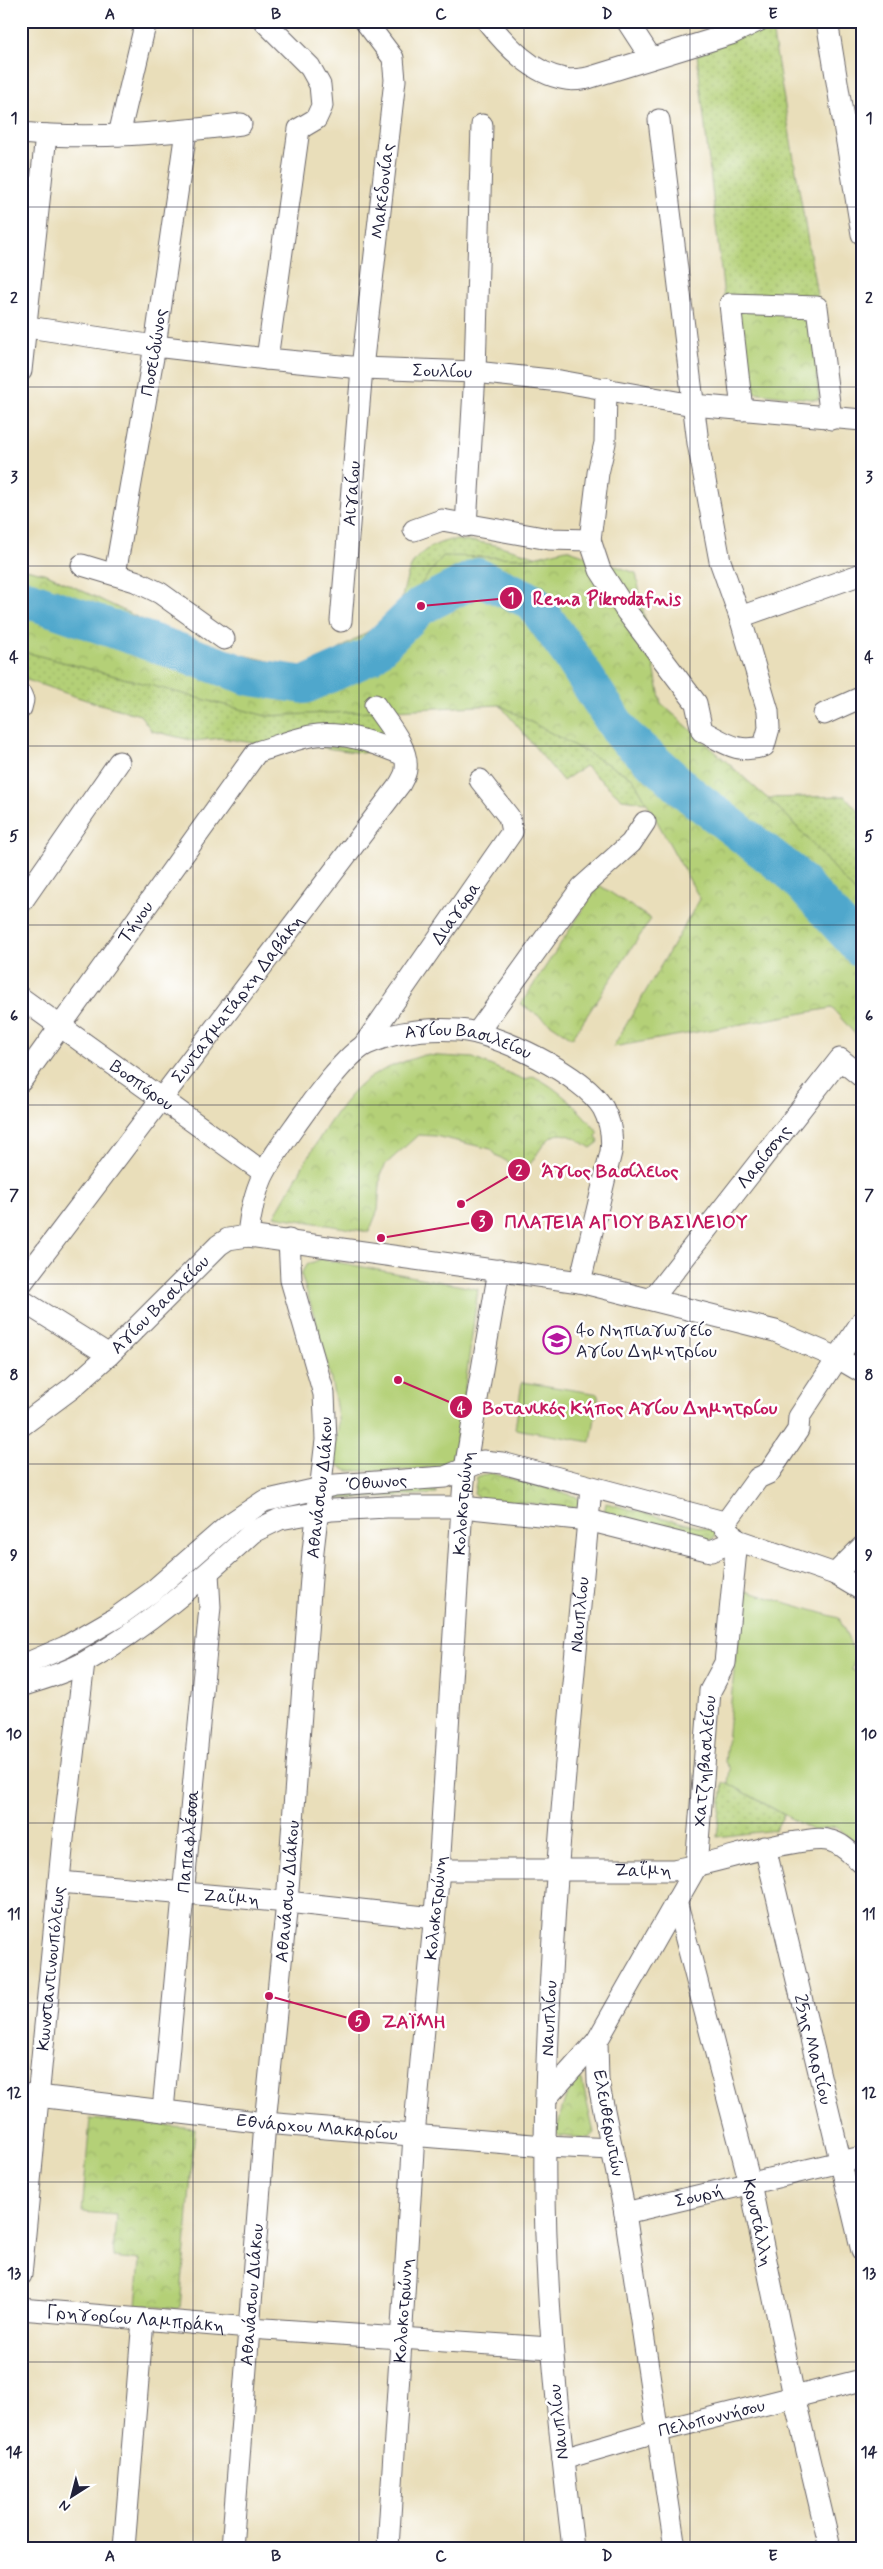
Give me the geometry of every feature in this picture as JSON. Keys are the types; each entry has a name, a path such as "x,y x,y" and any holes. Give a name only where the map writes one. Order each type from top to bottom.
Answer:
{"street":[{"path":"119,135 146,21"},
{"path":"264,21 310,67 320,85 322,106 316,119 298,129 268,359"},
{"name":"Μακεδονίας","path":"362,368 395,80 393,58 365,21"},
{"path":"487,21 519,55 541,71 567,80 588,78 651,58 727,28 758,21"},
{"path":"627,21 651,58"},
{"path":"827,21 856,158 862,234"},
{"path":"606,388 605,443 598,473 590,540 600,570 627,612 696,703 702,731 736,749 749,751 764,746 769,728 768,711 740,617 720,561 698,443 659,120"},
{"path":"21,133 119,135 186,131 241,124"},
{"path":"466,526 475,372 482,125"},
{"name":"Ποσειδώνος","path":"115,574 155,346 186,131"},
{"path":"21,371 24,327 46,135"},
{"path":"742,410 730,304 817,307 831,419"},
{"name":"Σουλίου","path":"24,327 155,346 268,359 362,368 475,372 606,388 693,406 831,419 862,420"},
{"name":"Αιγαίου","path":"341,621 362,368"},
{"path":"414,530 442,520 466,526 549,538 590,540"},
{"path":"82,566 115,574 160,593 224,639"},
{"path":"740,617 862,574"},
{"path":"824,714 862,697"},
{"name":"Συνταγματάρχη Δαβάκη","path":"21,1284 400,784 406,769 404,755 394,733 376,705"},
{"name":"Τήνου","path":"21,1081 257,752 310,736 341,735 369,740 404,755"},
{"path":"21,903 119,762"},
{"name":"Διαγόρα","path":"364,1045 512,832 509,817 480,780"},
{"path":"477,1033 582,887 631,842 644,822"},
{"name":"Βοσπόρου","path":"21,998 263,1172"},
{"name":"Αγίου Βασιλείου","path":"248,1236 252,1203 263,1172 317,1095 364,1045 408,1031 460,1030 477,1033 533,1055 562,1073 592,1097 602,1107 610,1123 613,1137 611,1152 580,1282"},
{"name":"Λαρίσσης","path":"652,1299 840,1059 862,1077"},
{"name":"Αγίου Βασιλείου","path":"21,1300 109,1355 219,1245 228,1239 248,1236 289,1240 580,1282 775,1331 838,1358 862,1372"},
{"name":"Αθανάσιου Διάκου","path":"232,2548 265,2123 287,1902 312,1551 322,1487 326,1440 324,1394 291,1280 289,1240"},
{"name":"Κολοκοτρώνη","path":"388,2548 414,2136 439,1870 465,1469 499,1270"},
{"path":"731,1533 758,1478 769,1473 794,1437 798,1430 799,1417 862,1321"},
{"path":"21,1426 72,1388 109,1355"},
{"name":"Όθωνος","path":"21,1666 65,1647 130,1608 154,1591 250,1509 278,1496 322,1487 372,1481 445,1477 482,1462 502,1462 591,1488 720,1521 731,1533 834,1574 862,1590"},
{"name":"Ναυπλίου","path":"573,2548 550,2348 545,2146 558,1870 591,1488"},
{"name":"Όθωνος","path":"21,1686 84,1663 152,1619 208,1573 253,1532 265,1525 290,1516 387,1507 462,1507 588,1520 711,1551 731,1533"},
{"name":"Χατζηβασιλείου","path":"696,1866 710,1691 716,1675 725,1663 731,1533"},
{"path":"834,1574 862,1547"},
{"name":"Παπαφλέσσα","path":"164,2110 210,1607 208,1573"},
{"name":"Κωνσταντινουπόλεως","path":"21,2274 30,2094 60,1882 84,1663"},
{"path":"696,1866 765,1847 828,1840 838,1843 862,1863"},
{"name":"25ης Μαρτίου","path":"765,1847 862,2251"},
{"name":"Ζαΐμη","path":"439,1870 673,1870 696,1866"},
{"name":"Ελευθερωτών","path":"675,2548 625,2213 598,2081 598,2041 696,1866"},
{"name":"Ζαΐμη","path":"60,1882 287,1902 434,1918"},
{"name":"Κρυστάλλη","path":"676,1901 750,2184 794,2396 830,2548"},
{"path":"546,2098 598,2041"},
{"name":"Εθνάρχου Μακαρίου","path":"30,2094 265,2123 545,2146 613,2149"},
{"name":"Σουρή","path":"625,2213 862,2157"},
{"name":"Γρηγορίου Λαμπράκη","path":"21,2308 142,2320 550,2348"},
{"path":"124,2548 142,2320"},
{"name":"Πελοποννήσου","path":"562,2460 659,2431 862,2380"}],"green space":[{"path":"771,23 818,301 724,297 697,55"},
{"path":"738,310 812,313 819,400 744,391"},
{"path":"450,540 502,546 552,562 653,803 622,799 585,766 563,781 500,705 396,667 383,734 378,749 362,753 304,745 253,743 222,738 195,741 152,731 140,715 89,701 21,678 21,568 47,574 189,642 306,670 398,613 411,566 424,551"},
{"path":"566,549 636,573 661,703 787,816 862,900 862,1042 832,1008 613,1047 700,899 633,778 500,705 266,716 21,651 21,568 47,574 189,642 306,670 398,613 443,556 530,558"},
{"path":"701,748 766,798 845,796 862,815 862,982"},
{"path":"599,885 651,919 572,1038 521,1004"},
{"path":"424,1055 473,1058 525,1080 533,1076 552,1087 577,1108 599,1133 596,1136 599,1142 591,1148 570,1136 561,1134 554,1136 548,1140 529,1166 523,1171 496,1155 491,1149 435,1136 418,1135 386,1164 381,1173 378,1210 369,1232 274,1216 318,1140 344,1102 371,1077 397,1064"},
{"path":"321,1259 478,1289 461,1417 451,1465 411,1470 348,1471 336,1461 335,1449 338,1418 335,1400 323,1345 301,1274 306,1265"},
{"path":"522,1382 599,1394 591,1442 515,1429"},
{"path":"490,1473 575,1496 579,1499 579,1506 573,1508 479,1498 474,1494 477,1478"},
{"path":"410,1489 436,1491 436,1494 336,1499 336,1494"},
{"path":"606,1503 714,1531 715,1537 710,1540 604,1513"},
{"path":"742,1590 839,1618 855,1654 852,1670 862,1673 862,1849 836,1827 813,1831 728,1783 730,1769 725,1762"},
{"path":"723,1783 728,1783 784,1815 775,1830 717,1837"},
{"path":"578,2078 582,2081 594,2133 589,2138 558,2136 556,2133 564,2104 569,2090"},
{"path":"90,2119 195,2128 180,2309 136,2305 140,2260 113,2257 116,2215 82,2212"}],"waterway":[{"path":"21,597 251,677 305,685 370,656 421,606 478,577 532,601 571,655 622,734 692,796 791,872 862,949"}],"place":[{"name":"Rema Pikrodafnis","path":"421,606"},
{"name":"Άγιος Βασίλειος","path":"461,1204"},
{"name":"ΠΛΑΤΕΙΑ ΑΓΙΟΥ ΒΑΣΙΛΕΙΟΥ","path":"381,1238"},
{"name":"4ο Νηπιαγωγείο Αγίου Δημητρίου","path":"557,1340"},
{"name":"Βοτανικός Κήπος Αγίου Δημητρίου","path":"398,1380"},
{"name":"ΖΑΪ́ΜΗ","path":"269,1996"}]}
